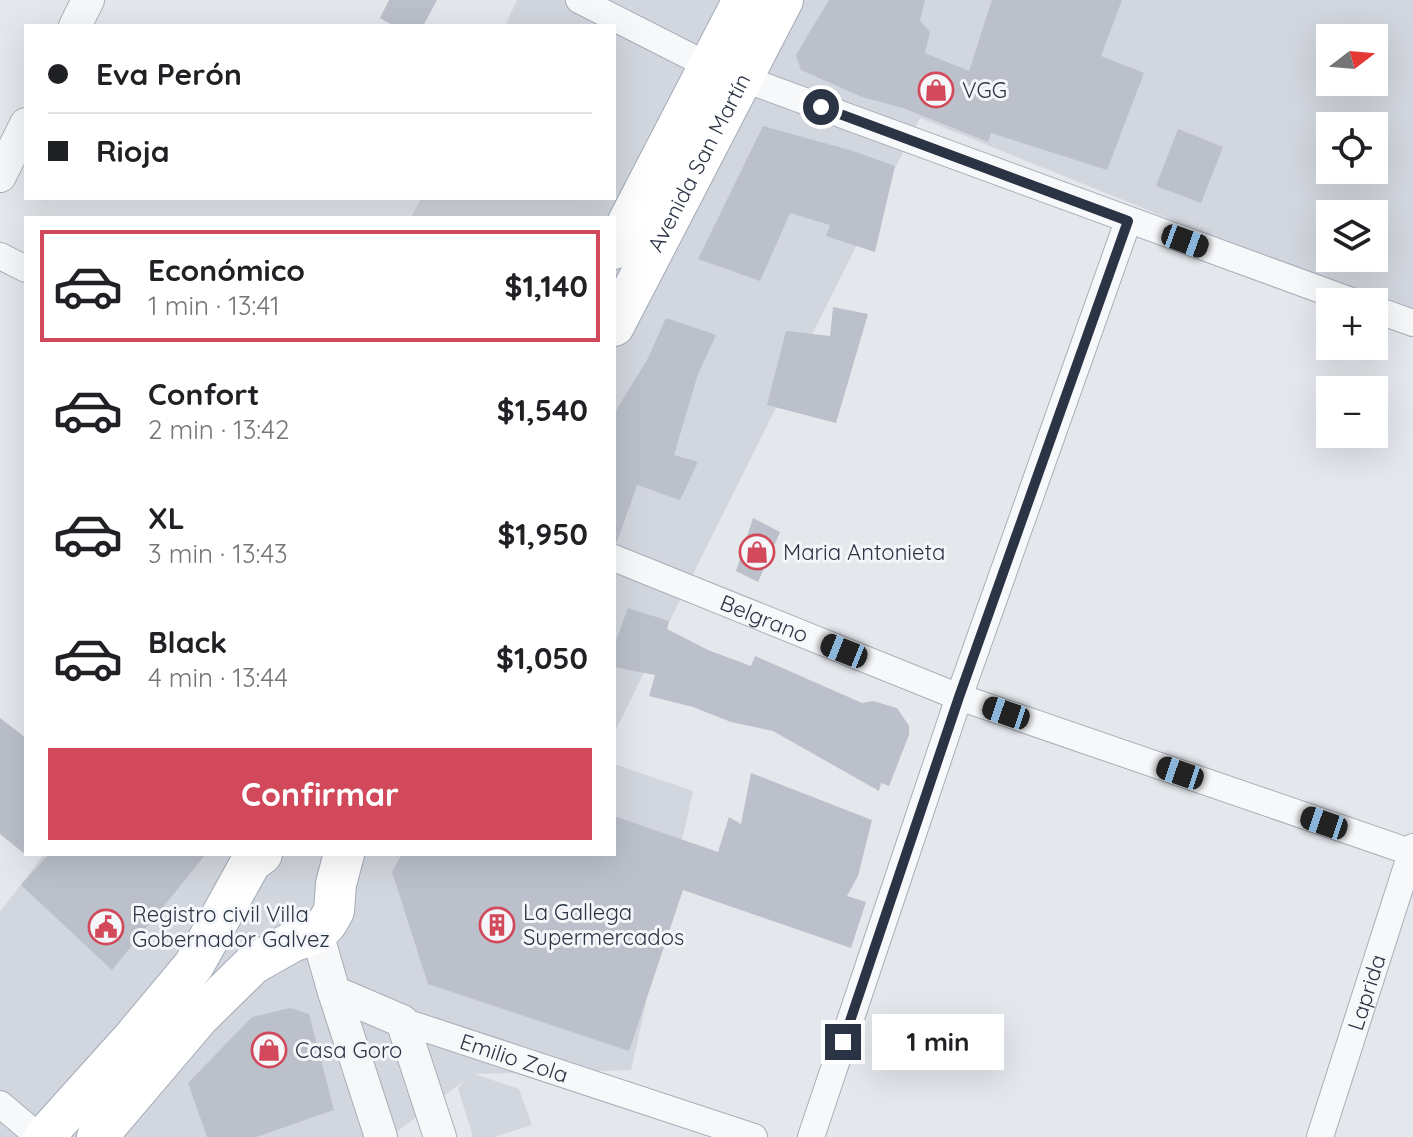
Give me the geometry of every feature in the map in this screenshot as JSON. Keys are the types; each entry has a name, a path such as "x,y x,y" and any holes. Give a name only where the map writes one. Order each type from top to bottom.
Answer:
{"main road":[{"name":"Avenida San Martín","path":"616,321 726,72 743,0"},
{"name":"Avenida San Martín","path":"616,246 726,72 783,0"},
{"path":"97,1137 199,1017 253,964 305,938 327,923 334,911 332,864"},
{"path":"252,869 242,907 252,926 270,939 305,938"},
{"path":"42,1137 133,1038 194,965 252,869"}],"street":[{"path":"76,24 88,0"},
{"path":"579,0 726,72 1316,288"},
{"path":"0,176 24,128"},
{"path":"811,1137 959,697 1128,221"},
{"path":"0,256 24,268"},
{"path":"1388,314 1413,323"},
{"name":"Belgrano","path":"616,559 959,697 1412,851"},
{"name":"Laprida","path":"1320,1137 1412,851"},
{"path":"305,938 334,992 381,1137"},
{"name":"Emilio Zola","path":"334,992 402,1021 754,1137"},
{"path":"402,1021 440,1137"},
{"path":"0,1104 42,1137"}],"shaded area":[{"path":"517,0 1413,0 1413,317 1388,307 1388,288 1341,288 920,118 616,729 616,216 412,216 420,200 616,200 616,24 506,24"},
{"path":"616,765 693,791 631,1070 475,1074 519,1089 532,1125 494,1137 473,1137 458,1088 466,1079 390,1137 0,1137 0,912 42,856 616,856"}],"building":[{"path":"389,0 437,0 424,24 390,24 380,18"},
{"path":"829,0 925,0 920,21 930,32 925,53 969,71 992,0 1122,0 1101,56 1144,73 1107,170 991,133 988,142 903,108 862,97 801,70 796,55"},
{"path":"763,126 895,166 875,252 826,236 830,225 790,213 760,281 698,259"},
{"path":"1178,129 1223,147 1201,203 1156,186"},
{"path":"833,307 868,314 836,423 767,405 786,331 830,336"},
{"path":"666,318 716,335 698,374 674,455 698,462 680,500 637,485 616,542 616,411 647,360"},
{"name":"Maria Antonieta","path":"753,518 780,532 758,582 736,571"},
{"path":"628,608 669,621 667,629 708,650 751,666 755,656 862,703 873,701 897,708 909,726 909,735 889,786 881,783 879,791 773,731 731,722 693,707 649,696 655,675 616,667 616,641"},
{"path":"0,718 24,736 24,853 0,834"},
{"name":"La Gallega Supermercados","path":"751,773 872,820 858,876 847,896 866,902 851,948 683,890 629,1051 428,984 392,872 401,856 616,856 616,817 718,852 729,817 741,824"},
{"name":"Registro civil Villa Gobernador Galvez","path":"47,856 204,856 112,970 21,885"},
{"name":"Casa Goro","path":"290,1008 309,1014 334,1110 256,1137 207,1137 188,1083 252,1017"}],"place":[{"name":"VGG","path":"936,90"},
{"name":"Maria Antonieta","path":"757,552"},
{"name":"La Gallega Supermercados","path":"497,925"},
{"name":"Registro civil Villa Gobernador Galvez","path":"106,927"},
{"name":"Casa Goro","path":"269,1050"}],"route":[{"path":"821,107 1128,221 959,697 843,1042"}]}
